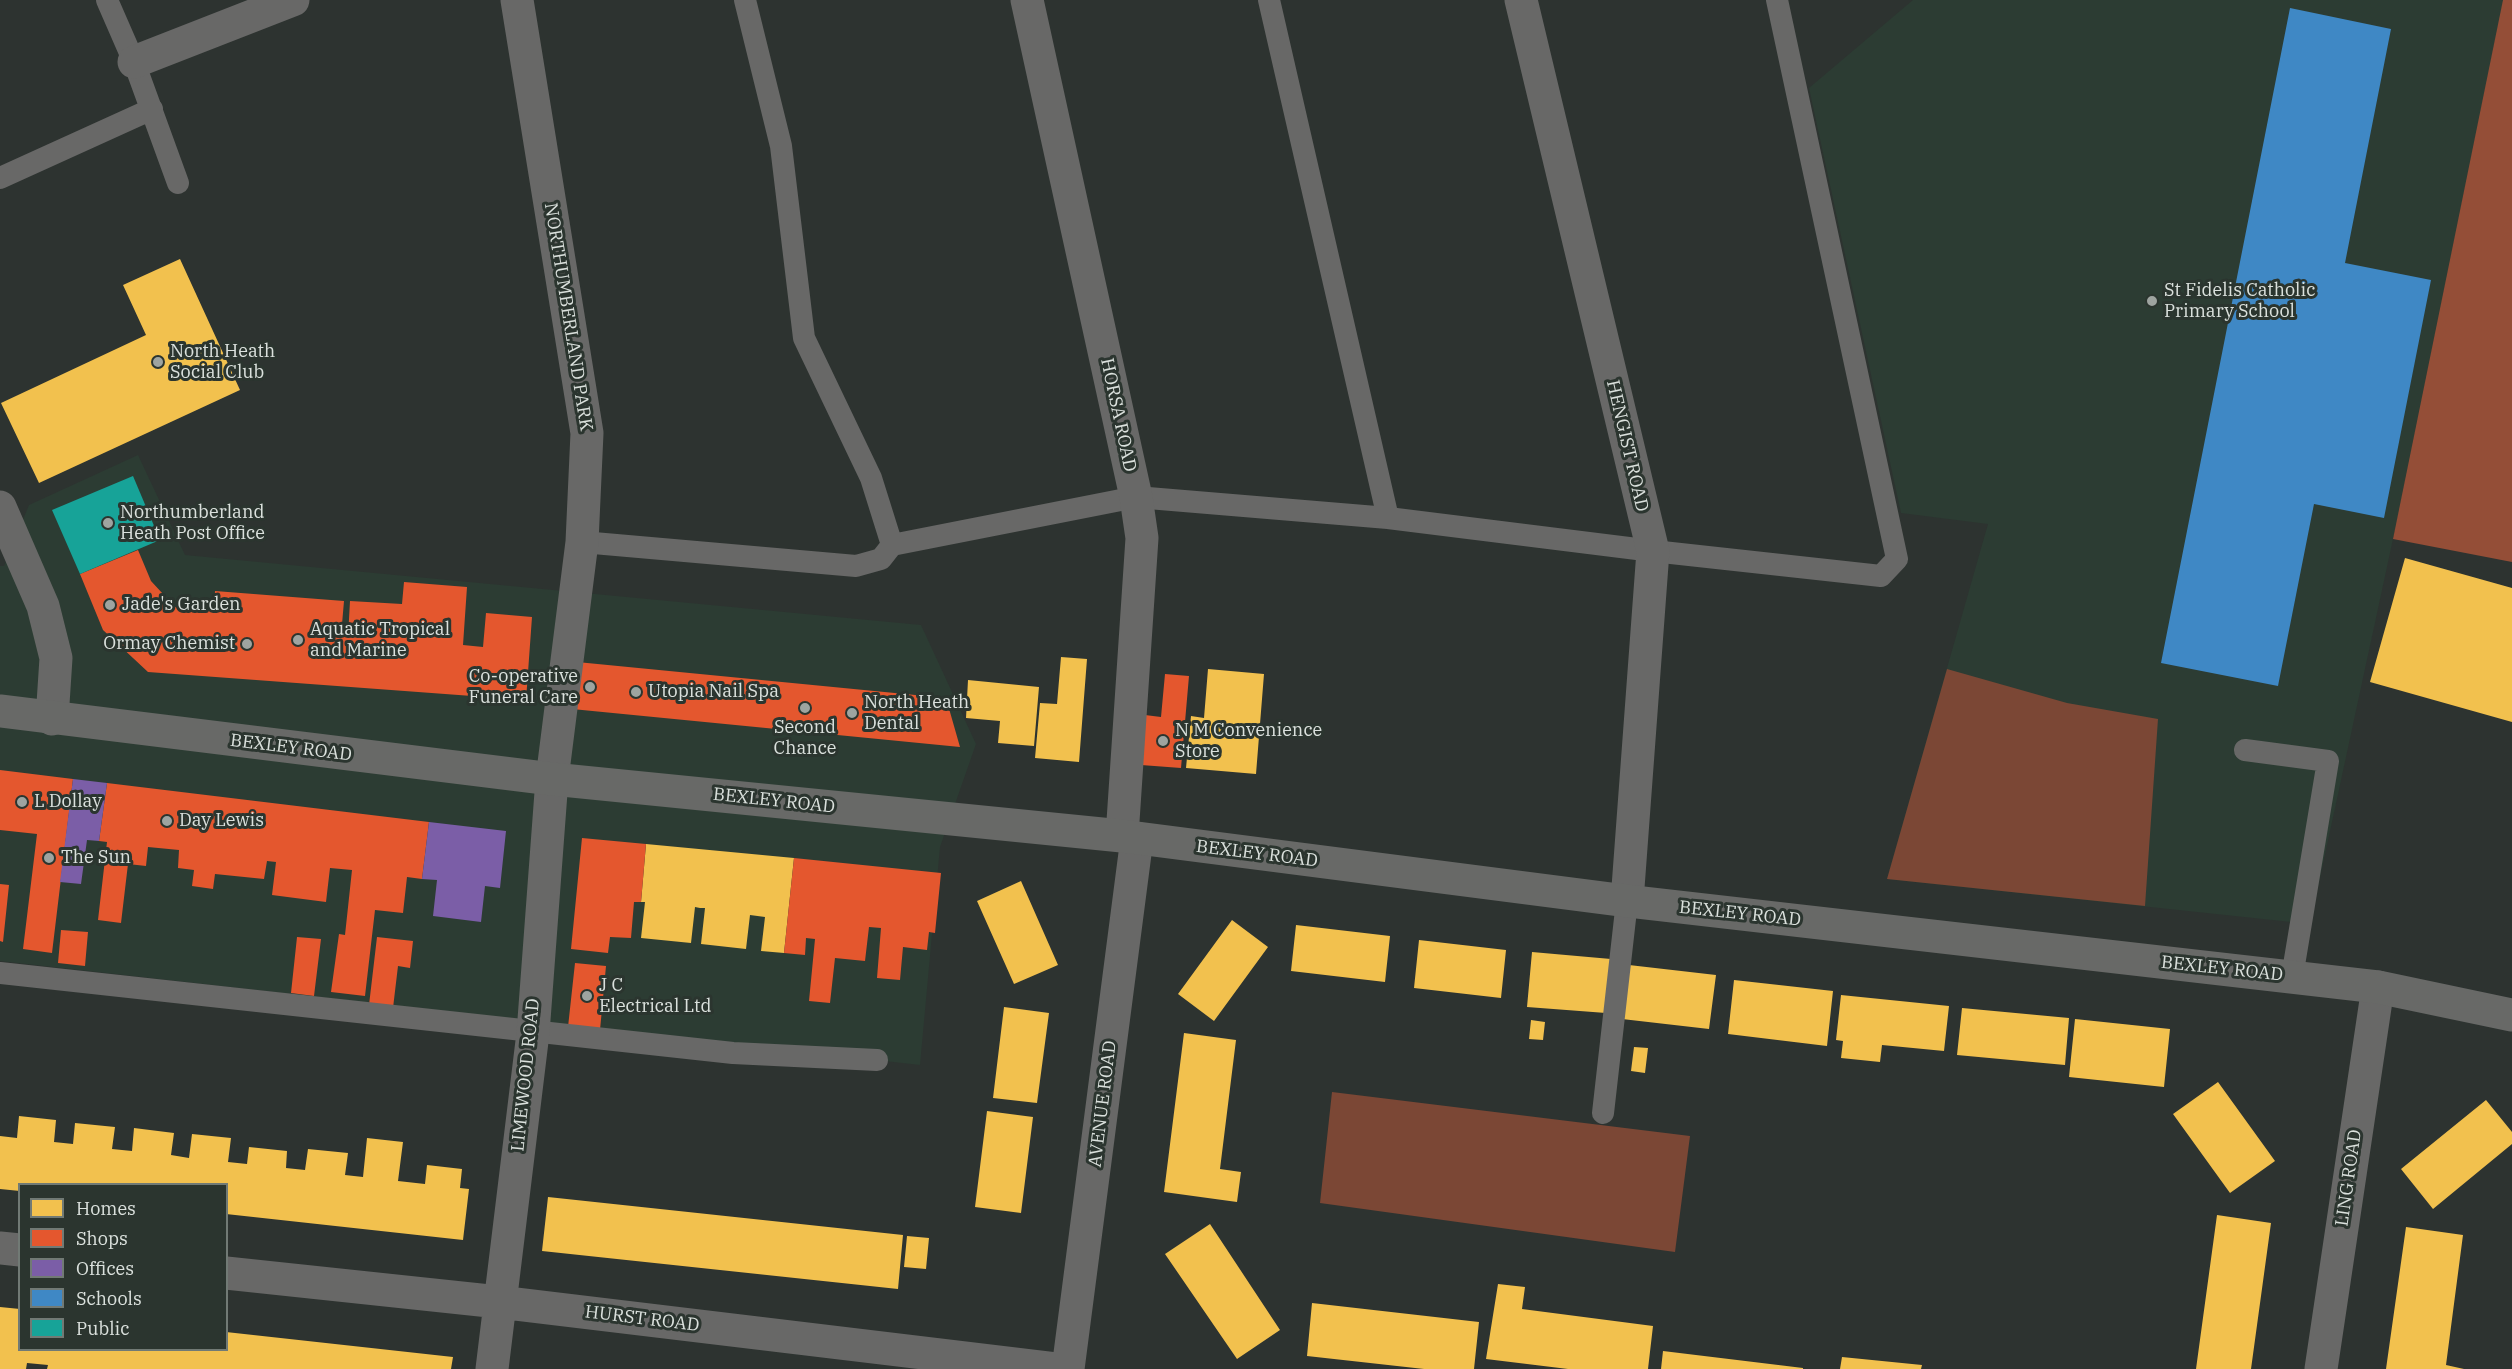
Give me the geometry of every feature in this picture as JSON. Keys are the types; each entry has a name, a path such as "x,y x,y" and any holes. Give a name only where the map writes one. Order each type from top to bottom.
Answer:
{"main road":[{"name":"BEXLEY ROAD","path":"0,711 552,779 1129,837 1628,901 2378,987 2512,1015"}],"street":[{"path":"134,62 293,0"},
{"name":"NORTHUMBERLAND PARK","path":"517,0 587,433 582,543 552,779"},
{"name":"HORSA ROAD","path":"1027,0 1136,496 1142,538 1129,837"},
{"name":"HENGIST ROAD","path":"1521,0 1653,551 1628,901"},
{"path":"0,507 44,606 56,658 52,718"},
{"name":"LIMEWOOD ROAD","path":"492,1369 533,1033 552,779"},
{"name":"AVENUE ROAD","path":"1068,1369 1129,837"},
{"name":"LING ROAD","path":"2321,1369 2378,987"},
{"path":"0,1248 18,1251"},
{"name":"HURST ROAD","path":"228,1273 499,1302 1056,1369"}],"lane":[{"path":"107,0 134,62 178,183"},
{"path":"745,0 781,146 804,338 871,478 892,545"},
{"path":"1269,0 1388,518"},
{"path":"582,543 856,566 881,558 892,545 1136,496 1388,518 1653,551 1881,576 1897,559 1777,0"},
{"path":"0,178 152,109"},
{"path":"2245,750 2328,762 2292,977"},
{"path":"1603,1113 1628,901"},
{"path":"0,973 533,1033 733,1053 877,1060"}],"shaded area":[{"name":"St Fidelis Catholic Primary School","path":"1913,0 2512,0 2512,30 2393,539 2310,924 1887,879 1988,524 1901,513 1809,88"},
{"path":"2503,0 2512,0 2512,562 2393,539"},
{"path":"138,455 185,555 921,625 976,744 940,847 920,1065 0,961 0,566 4,566 29,505"},
{"path":"1947,669 2067,703 2158,719 2145,906 1887,879"},
{"path":"1332,1092 1690,1136 1675,1252 1320,1203"}],"building: Homes":[{"name":"North Heath Social Club","path":"180,259 240,390 39,483 1,403 146,335 123,285"},
{"path":"2405,558 2512,588 2512,722 2370,682"},
{"path":"1061,657 1087,659 1079,762 1035,758 1040,703 1057,704"},
{"path":"1208,669 1264,674 1256,774 1186,768 1191,716 1204,718"},
{"path":"968,680 1039,687 1034,746 998,743 1000,721 966,718"},
{"path":"646,844 794,858 784,953 761,951 765,917 750,915 746,949 701,944 705,908 695,907 691,943 641,938 645,902 641,902"},
{"path":"1021,881 1058,965 1014,984 977,901"},
{"path":"1232,920 1268,947 1214,1021 1178,994"},
{"path":"1296,925 1390,936 1385,982 1291,971"},
{"path":"1419,940 1506,950 1501,998 1414,988"},
{"path":"1532,952 1611,959 1606,1013 1527,1007"},
{"path":"1629,965 1716,975 1709,1029 1622,1019"},
{"path":"1734,980 1833,991 1827,1046 1728,1034"},
{"path":"1841,995 1949,1006 1944,1051 1882,1045 1880,1062 1841,1058 1843,1041 1836,1040"},
{"path":"1004,1007 1049,1013 1037,1103 993,1098"},
{"path":"1962,1008 2069,1018 2065,1065 1957,1055"},
{"path":"2075,1019 2170,1029 2164,1087 2069,1077"},
{"path":"1531,1020 1545,1022 1543,1040 1529,1039"},
{"path":"1184,1033 1236,1040 1220,1169 1241,1172 1237,1202 1164,1192"},
{"path":"1634,1047 1648,1048 1645,1073 1631,1071"},
{"path":"2218,1082 2275,1161 2230,1193 2173,1114"},
{"path":"2486,1100 2512,1132 2512,1144 2433,1209 2401,1169"},
{"path":"987,1111 1033,1117 1021,1213 975,1207"},
{"path":"19,1116 56,1120 54,1142 73,1144 75,1123 115,1127 112,1149 132,1151 134,1128 174,1133 171,1155 189,1158 192,1134 231,1138 228,1162 247,1164 249,1147 287,1151 286,1168 305,1170 308,1149 348,1153 345,1175 363,1177 367,1138 403,1142 398,1181 425,1184 427,1165 462,1169 460,1188 469,1189 463,1240 228,1214 228,1183 18,1183 18,1191 0,1189 0,1136 17,1138"},
{"path":"548,1197 903,1235 898,1289 542,1251"},
{"path":"2217,1215 2271,1223 2251,1369 2196,1369"},
{"path":"1210,1224 1280,1330 1237,1359 1165,1254"},
{"path":"2406,1227 2463,1235 2446,1365 2464,1369 2386,1369"},
{"path":"907,1236 929,1238 926,1269 904,1267"},
{"path":"1498,1284 1525,1287 1522,1309 1653,1326 1648,1369 1568,1369 1486,1359"},
{"path":"1312,1303 1479,1322 1474,1369 1424,1369 1307,1356"},
{"path":"0,1307 18,1309 18,1351 228,1351 228,1332 453,1357 451,1369 47,1369 48,1365 27,1363 26,1369 0,1369"},
{"path":"1663,1351 1803,1368 1803,1369 1661,1369"},
{"path":"1842,1357 1922,1365 1921,1369 1840,1369"}],"building: Shops":[{"path":"138,550 151,581 175,607 214,611 215,591 344,601 341,636 348,637 350,601 402,604 404,582 467,587 463,645 483,647 486,613 532,617 526,700 148,672 103,630 80,574"},
{"path":"577,662 946,698 960,747 572,709"},
{"name":"N M Convenience Store","path":"1165,674 1189,676 1181,768 1141,765 1145,715 1161,717"},
{"name":"The Sun","path":"0,770 73,779 52,953 23,949 37,834 0,830"},
{"path":"107,783 429,822 422,879 407,877 403,913 375,910 365,996 331,992 339,934 345,935 352,870 330,868 326,902 272,895 276,862 267,861 264,879 215,874 213,889 192,886 194,870 178,868 179,850 148,847 146,866 128,864 121,923 98,920 107,842 99,841"},
{"path":"582,838 646,844 641,902 634,902 631,938 610,937 608,953 571,949"},
{"path":"794,858 941,873 935,933 929,932 927,950 903,947 900,980 877,978 881,928 869,927 865,961 835,958 830,1003 809,1001 815,939 806,938 805,955 784,953"},
{"path":"0,884 9,885 3,942 0,941"},
{"path":"61,930 88,932 85,966 58,963"},
{"path":"297,937 321,939 314,996 291,993"},
{"path":"377,937 413,941 410,968 398,966 393,1008 369,1005"},
{"name":"J C Electrical Ltd","path":"575,963 606,966 600,1030 568,1027"}],"building: Offices":[{"path":"73,779 107,783 99,841 87,840 81,884 60,882"},
{"path":"429,822 506,831 500,888 485,886 481,922 433,916 437,880 422,879"}],"building: Schools":[{"path":"2290,8 2391,29 2345,263 2431,280 2384,518 2314,504 2278,686 2161,663"}],"building: Public":[{"path":"133,476 160,540 80,574 52,510"}],"place":[{"name":"St Fidelis Catholic Primary School","path":"2152,301"},
{"name":"North Heath Social Club","path":"158,362"},
{"name":"Northumberland Heath Post Office","path":"108,523"},
{"name":"Jade's Garden","path":"110,605"},
{"name":"Aquatic Tropical and Marine","path":"298,640"},
{"name":"Ormay Chemist","path":"247,644"},
{"name":"Co-operative Funeral Care","path":"590,687"},
{"name":"Utopia Nail Spa","path":"636,692"},
{"name":"Second Chance","path":"805,708"},
{"name":"North Heath Dental","path":"852,713"},
{"name":"N M Convenience Store","path":"1163,741"},
{"name":"L Dollay","path":"22,802"},
{"name":"Day Lewis","path":"167,821"},
{"name":"The Sun","path":"49,858"},
{"name":"J C Electrical Ltd","path":"587,996"}]}
